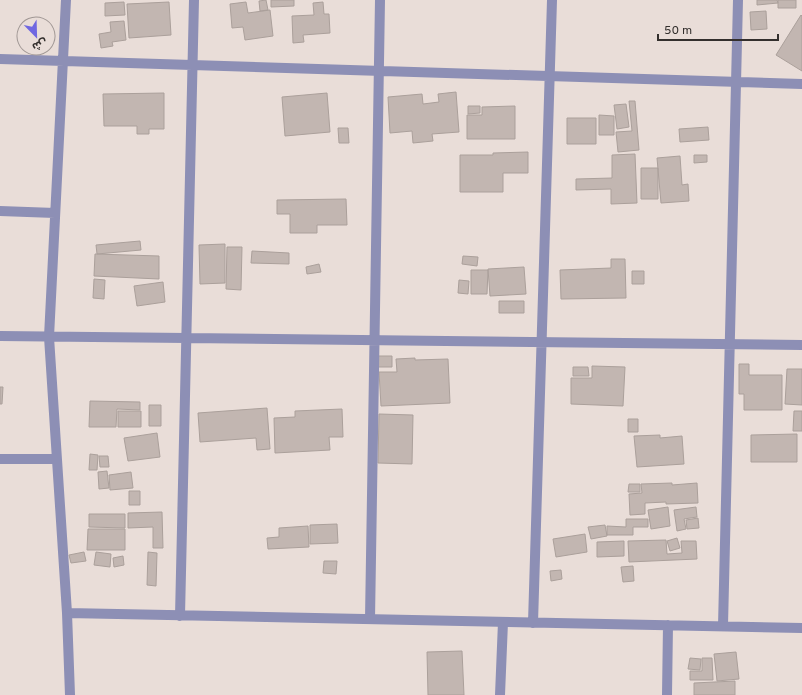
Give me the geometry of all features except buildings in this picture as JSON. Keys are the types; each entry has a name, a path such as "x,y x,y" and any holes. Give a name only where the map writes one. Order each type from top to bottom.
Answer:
{"street":[{"path":"66,0 49,337 67,614 70,695"},
{"path":"180,616 194,0"},
{"path":"370,620 380,0"},
{"path":"533,622 552,0"},
{"path":"723,626 738,0"},
{"path":"0,58 802,84"},
{"path":"0,211 55,213"},
{"path":"0,336 802,345"},
{"path":"0,458 57,459"},
{"path":"67,614 802,628"},
{"path":"500,695 502,622"},
{"path":"667,695 668,625"}]}
